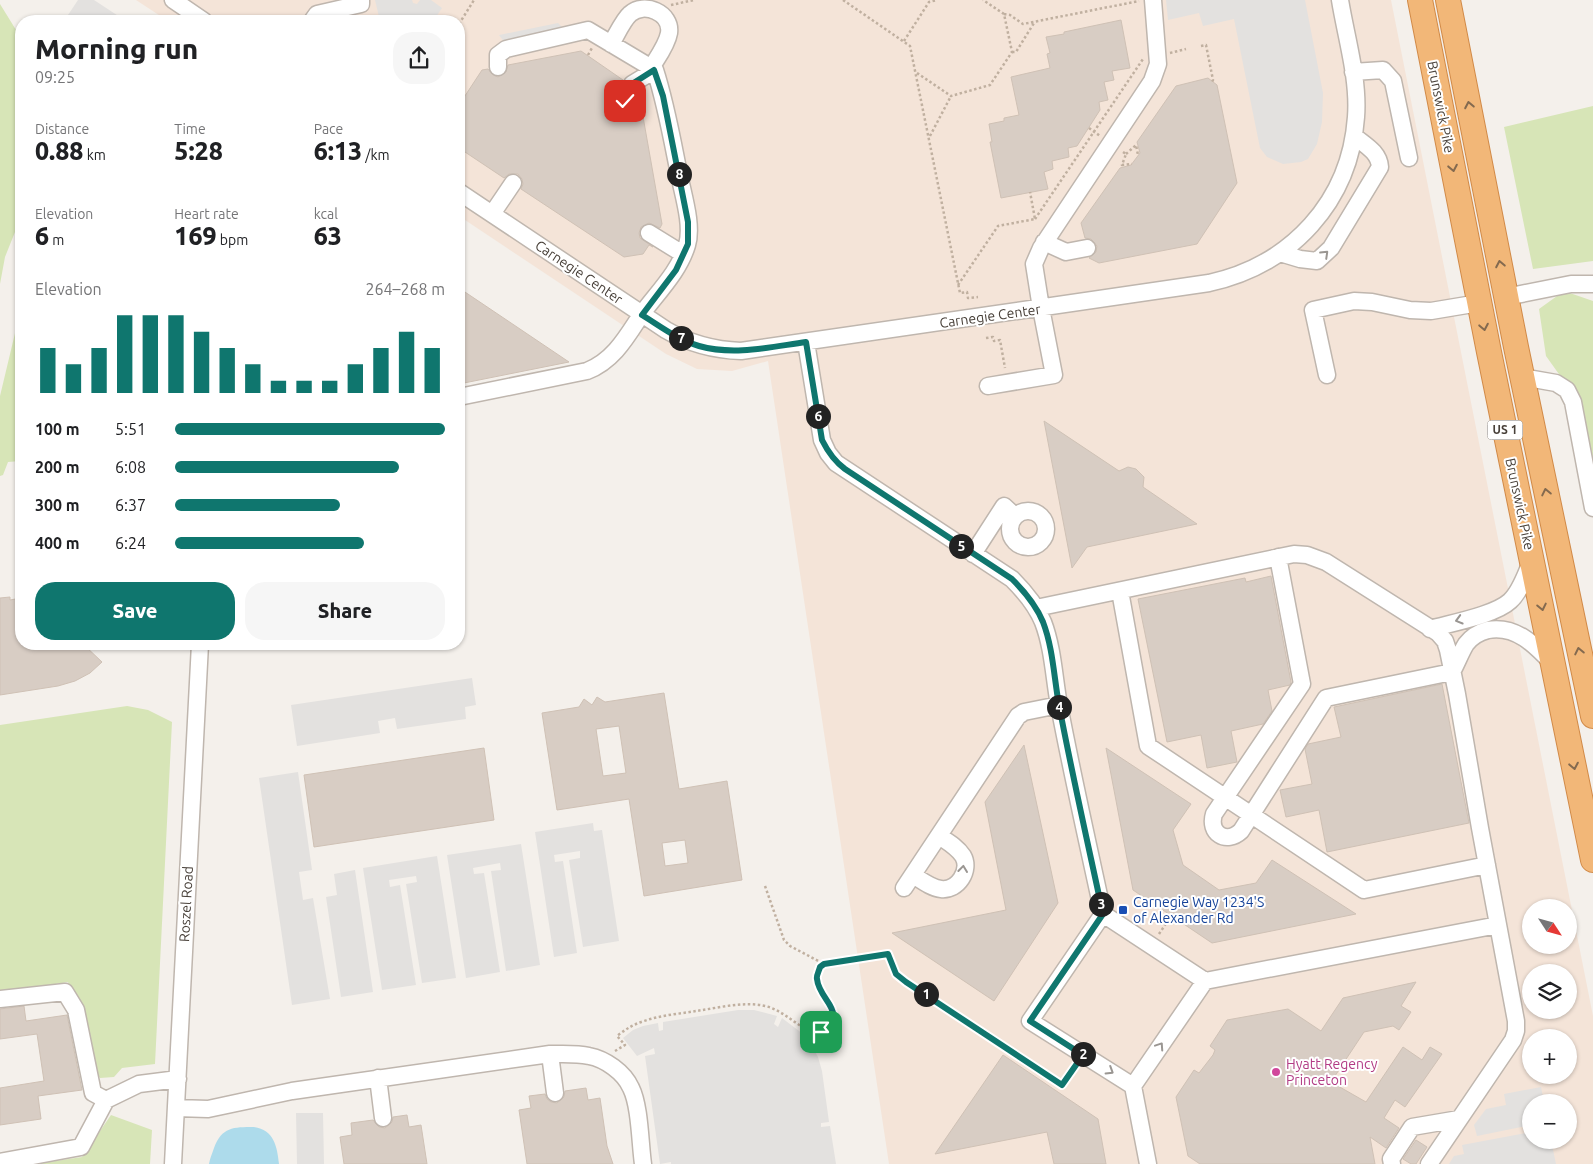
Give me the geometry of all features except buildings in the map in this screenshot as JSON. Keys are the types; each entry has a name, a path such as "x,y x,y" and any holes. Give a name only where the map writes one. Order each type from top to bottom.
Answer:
{"highway":[{"name":"Brunswick Pike","path":"1420,0 1479,303 1593,860"},
{"name":"Brunswick Pike","path":"1448,0 1522,377 1593,716"}],"street":[{"path":"173,0 195,15"},
{"path":"314,12 361,4 361,0"},
{"path":"988,386 1054,375 1034,264 1044,242 1152,81 1158,64 1153,0"},
{"name":"Carnegie Center","path":"465,196 642,315 678,337 698,345 719,350 741,351 806,342 1224,280 1248,272 1270,260 1307,231 1323,212 1346,168 1354,136 1356,87 1340,0"},
{"path":"611,44 630,14 642,8 651,9 661,15 667,22 669,32 653,69 632,84 625,101"},
{"path":"465,396 587,371 598,367 622,344 676,270 688,244 688,222 663,96 653,69 588,30 506,49 498,55 498,67"},
{"path":"1353,72 1383,70 1393,81 1409,158"},
{"path":"1280,253 1300,259 1317,261 1327,253 1347,222 1380,167 1380,162 1374,152 1354,136"},
{"path":"492,214 513,183"},
{"path":"649,233 683,254"},
{"path":"1044,242 1066,252 1087,248"},
{"path":"1506,297 1571,284 1593,284"},
{"path":"1327,375 1313,310 1354,301 1372,302 1410,310 1431,311 1479,303"},
{"path":"806,342 822,440 828,453 836,463 1012,579 1024,591 1036,608 1044,624 1103,914 1205,981 1498,925"},
{"path":"1522,377 1556,383 1567,390 1572,402 1593,508"},
{"path":"973,554 1004,506 1015,516"},
{"path":"1036,608 1278,557 1294,554 1307,555 1326,562 1430,628 1445,641 1488,865 1516,1021 1516,1031 1513,1040 1429,1164"},
{"path":"1278,557 1302,684 1214,814 1212,822 1214,830 1221,836 1228,838 1236,836 1241,831 1326,698 1452,672"},
{"path":"1430,628 1493,611 1510,601 1519,588 1532,560"},
{"path":"1120,591 1148,746 1364,890 1488,865"},
{"path":"1452,672 1467,643 1480,632 1498,628 1516,633 1528,640 1554,666"},
{"name":"Roszel Road","path":"173,1164 200,650"},
{"path":"939,836 957,848 964,858 965,869 961,880 951,888 941,889 909,882 939,836 1018,716 1024,712 1059,704"},
{"path":"1103,914 1030,1021 1133,1086"},
{"path":"1148,1164 1133,1086 1205,981"},
{"path":"0,999 65,992 76,1010 93,1093 106,1100"},
{"path":"550,1054 555,1092"},
{"path":"176,1108 208,1109 292,1091 378,1078 550,1054 576,1054 596,1058 609,1064 624,1077 631,1088 634,1096 643,1164"},
{"path":"378,1078 383,1118"},
{"path":"0,1162 82,1147 106,1100 139,1084 178,1079"},
{"path":"1392,1164 1391,1159 1412,1127 1460,1119"}],"path":[{"path":"465,15 474,0"},
{"path":"664,6 694,0"},
{"path":"843,0 910,46 960,293 967,292 968,298 978,297"},
{"path":"904,41 929,2 937,0"},
{"path":"983,0 1023,24 1143,0"},
{"path":"1004,14 1012,52"},
{"path":"929,137 951,96 990,85 1012,52 1016,52 1035,22"},
{"path":"1201,46 1206,45 1212,82"},
{"path":"1166,54 1186,49"},
{"path":"958,285 998,226 1034,219 1142,59"},
{"path":"916,73 951,96"},
{"path":"1088,128 1093,132"},
{"path":"1126,154 1136,145 1138,155"},
{"path":"1122,165 1132,164"},
{"path":"1030,192 1034,219"},
{"path":"986,338 993,337 994,341 1000,340 1006,373"},
{"path":"765,886 784,940 790,946 824,964"},
{"path":"1156,940 1171,916"},
{"path":"611,1053 625,1045 618,1036 627,1028 645,1021 748,1004 765,1006 780,1012 812,1032 821,1032 828,1027 833,1019 832,1007 820,988 817,979 820,967 824,964 888,954 896,974 906,982 1062,1085 1083,1055"}],"shaded area":[{"path":"78,0 94,0 117,15 68,15"},
{"path":"136,0 1391,0 1570,899 1522,899 1522,954 1578,954 1578,941 1593,1016 1593,1164 889,1164 768,361 732,371 697,369 666,354 465,220 465,15 159,15"},
{"path":"375,0 412,0 413,3 417,4 420,0 431,0 442,8 437,15 379,15"},
{"path":"1166,0 1305,0 1323,93 1322,122 1317,144 1308,159 1301,162 1283,164 1267,157 1260,148 1234,19 1203,26 1199,13 1168,20"},
{"path":"558,23 565,30 505,43 499,35"},
{"path":"472,678 476,705 465,707 466,719 397,729 395,718 378,721 380,733 297,746 291,705"},
{"path":"298,772 312,870 299,872 303,900 313,898 330,999 292,1005 259,778"},
{"path":"593,823 594,831 602,830 619,941 583,947 569,860 580,858 580,851 554,855 555,862 563,861 577,953 554,957 535,832"},
{"path":"521,844 540,965 506,971 491,871 501,870 500,863 473,868 474,874 484,873 500,972 466,978 447,855"},
{"path":"437,856 456,978 422,983 406,884 417,882 416,876 389,880 390,887 400,885 416,985 382,990 363,868"},
{"path":"355,870 373,992 341,997 326,897 337,895 334,874"},
{"path":"738,1010 754,1010 777,1016 774,1024 778,1027 782,1018 803,1034 812,1046 822,1071 829,1122 821,1123 821,1127 830,1126 836,1164 671,1164 671,1162 660,1164 645,1056 655,1054 654,1048 637,1056 623,1038 633,1030 643,1026 658,1023 659,1031 663,1030 663,1022"},
{"path":"1541,1087 1542,1094 1522,1094 1522,1127 1477,1136 1474,1125 1486,1109 1506,1105 1504,1094"},
{"path":"296,1113 323,1113 324,1164 297,1164"},
{"path":"1522,1134 1522,1149 1553,1149 1556,1164 1449,1164 1454,1156 1464,1154 1462,1145"}],"green space":[{"path":"0,4 15,28 15,232 5,257 0,284"},
{"path":"1593,106 1593,261 1533,269 1504,127"},
{"path":"1564,291 1593,301 1593,464 1561,377 1546,356 1539,309"},
{"path":"15,333 15,461 8,462 3,475 0,476 0,396"},
{"path":"127,706 148,710 172,722 155,1064 122,1068 114,1077 100,1078 92,1068 68,982 0,993 0,725"},
{"path":"111,1115 152,1130 150,1164 36,1164 82,1157"}],"water":[{"path":"254,1127 270,1135 277,1151 279,1164 209,1164 217,1141 225,1132 234,1128"}],"place":[{"name":"Carnegie Way 1234'S of Alexander Rd","path":"1123,910"},
{"name":"Hyatt Regency Princeton","path":"1276,1072"}],"route":[{"path":"625,101 632,84 654,70 663,96 688,222 688,244 676,270 642,315 678,337 698,345 719,350 741,351 806,342 822,440 828,453 836,463 1012,579 1024,591 1036,608 1044,624 1048,643 1103,914 1030,1021 1083,1055 1062,1085 906,982 896,974 888,954 824,964 820,967 817,979 820,988 832,1007 833,1019 828,1027 821,1032"}]}
